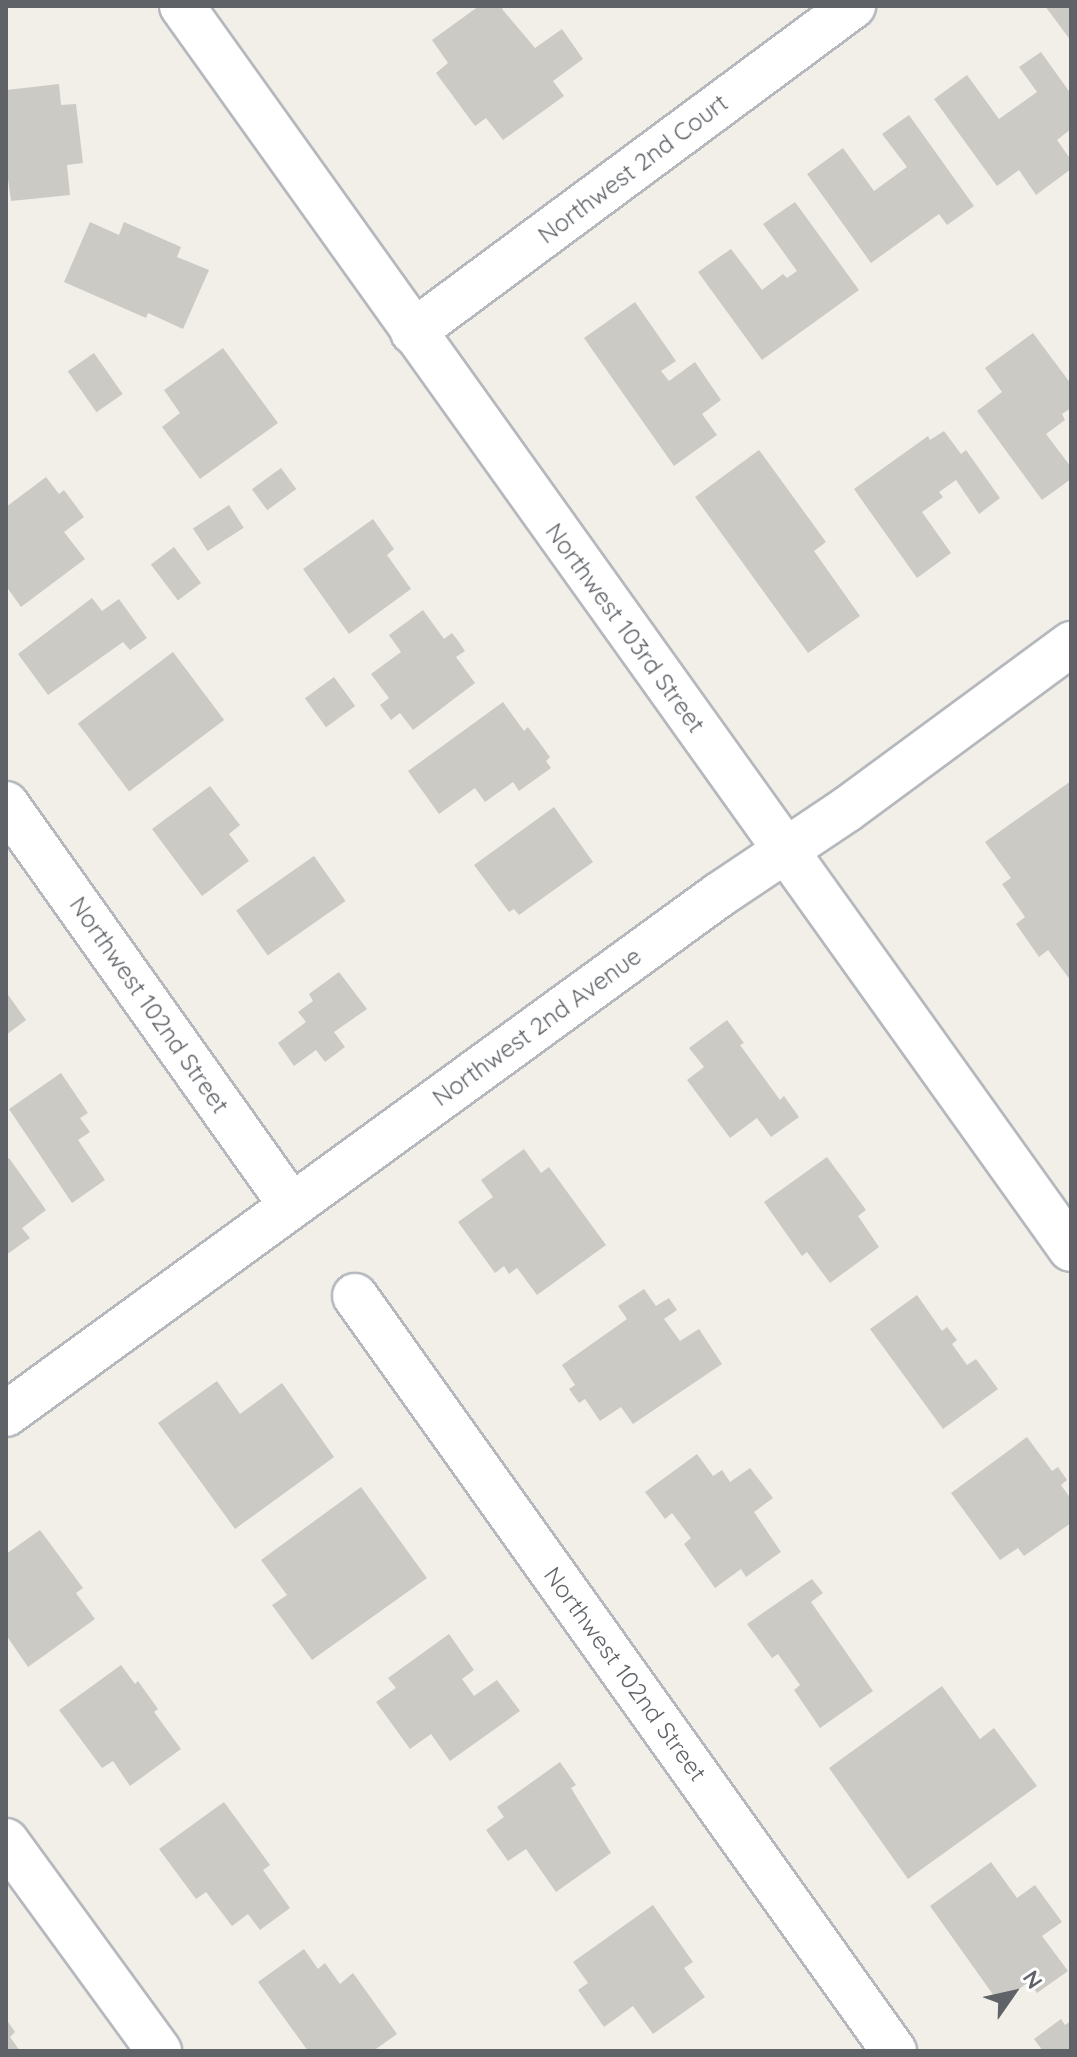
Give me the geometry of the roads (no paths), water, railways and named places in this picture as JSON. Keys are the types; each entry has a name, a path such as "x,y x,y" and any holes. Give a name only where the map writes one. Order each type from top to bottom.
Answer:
{"street":[{"name":"Northwest 103rd Street","path":"182,6 1071,1249"},
{"name":"Northwest 2nd Court","path":"413,332 853,6"},
{"name":"Northwest 2nd Avenue","path":"6,1414 719,895 785,851 1071,644"},
{"name":"Northwest 102nd Street","path":"6,804 292,1206"},
{"name":"Northwest 102nd Street","path":"355,1296 894,2051"},
{"path":"6,1841 159,2051"}]}
